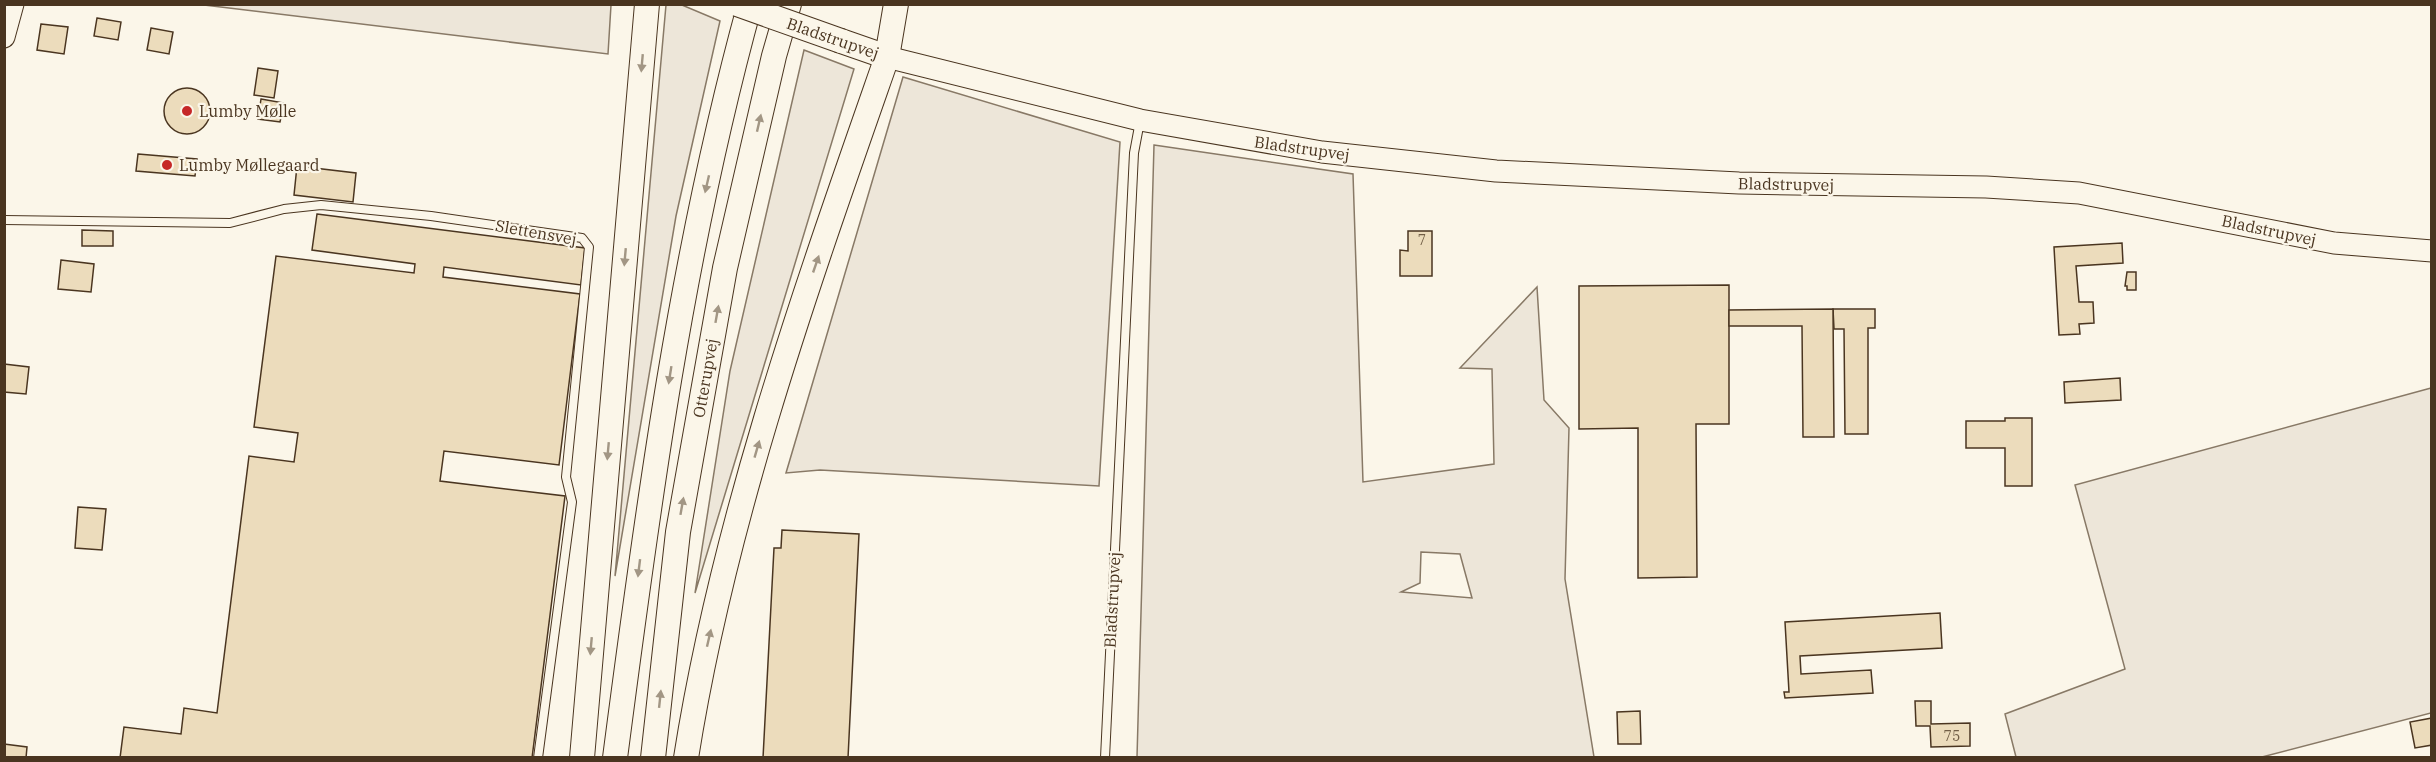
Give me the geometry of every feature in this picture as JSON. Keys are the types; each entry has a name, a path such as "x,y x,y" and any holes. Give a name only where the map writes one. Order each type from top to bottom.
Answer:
{"main road":[{"path":"582,758 647,4"},
{"name":"Bladstrupvej","path":"737,4 887,57"},
{"path":"615,758 644,531 687,269 734,62 750,4"},
{"name":"Otterupvej","path":"653,758 678,532 721,291 774,56 789,4"},
{"path":"686,758 696,693 731,542 766,417 887,57 896,4"}],"street":[{"path":"4,38 13,4"},
{"name":"Bladstrupvej","path":"887,57 1140,120 1322,152 1496,171 1739,183 1986,187 2079,193 2334,243 2432,251"}],"lane":[{"name":"Bladstrupvej","path":"1105,758 1134,153 1140,120"},
{"name":"Slettensvej","path":"4,220 230,223 284,209 321,206 431,216 582,238 589,247 566,477 572,502 538,758"}],"shaded area":[{"path":"204,5 611,5 608,54"},
{"path":"666,5 682,5 720,21 676,216 615,576"},
{"path":"804,50 854,69 695,593 730,371"},
{"path":"903,77 1120,142 1099,486 820,470 786,473"},
{"path":"1154,145 1353,174 1363,482 1494,464 1492,369 1460,368 1537,287 1544,400 1569,428 1565,579 1594,757 1137,757","holes":["1421,552 1460,554 1472,598 1401,592 1420,583"]},
{"path":"2431,388 2431,713 2262,757 2016,757 2005,714 2125,669 2075,485"}],"building":[{"path":"97,18 121,22 118,40 94,36"},
{"path":"41,24 68,27 64,54 37,50"},
{"path":"151,28 173,32 169,54 147,50"},
{"path":"258,68 278,71 274,98 254,95"},
{"name":"Lumby Mølle","path":"187,88 203,95 210,111 203,127 187,134 171,127 164,111 171,95"},
{"path":"261,99 284,103 280,122 258,119"},
{"name":"Lumby Møllegaard","path":"138,154 197,159 195,176 136,171"},
{"path":"297,166 356,173 353,202 294,195"},
{"path":"317,214 585,248 581,285 444,267 443,277 580,294 559,465 444,451 440,481 565,496 532,758 120,758 124,727 181,734 184,708 217,713 249,456 294,462 298,433 254,427 276,256 414,273 415,264 312,250"},
{"path":"82,230 113,231 113,246 82,246"},
{"path":"1408,231 1432,231 1432,276 1400,276 1400,250 1408,251"},
{"path":"2122,243 2123,263 2076,266 2079,302 2093,302 2094,323 2079,324 2080,334 2059,335 2054,247"},
{"path":"61,260 94,264 91,292 58,289"},
{"path":"2127,272 2136,272 2136,290 2127,290 2125,286"},
{"path":"1729,285 1729,424 1696,424 1697,577 1638,578 1638,428 1579,429 1579,286"},
{"path":"1833,309 1875,309 1875,328 1868,328 1868,434 1845,434 1844,329 1834,329"},
{"path":"1833,309 1834,437 1803,437 1802,326 1729,326 1729,310"},
{"path":"4,364 29,367 26,394 4,392"},
{"path":"2120,378 2121,400 2065,403 2064,382"},
{"path":"2005,418 2032,418 2032,486 2005,486 2005,448 1966,448 1966,421 2005,421"},
{"path":"78,507 106,509 102,550 75,548"},
{"path":"782,530 859,534 848,758 763,758 774,548 781,548"},
{"path":"1940,613 1942,648 1800,656 1801,674 1871,670 1873,693 1785,698 1784,692 1789,692 1785,622"},
{"path":"1915,701 1931,701 1931,724 1970,723 1970,746 1931,747 1930,726 1916,726"},
{"path":"1640,711 1641,744 1618,744 1617,712"},
{"path":"2432,718 2432,745 2415,748 2410,722"},
{"path":"4,744 27,747 26,758 4,758"}],"place":[{"name":"Lumby Mølle","path":"187,111"},
{"name":"Lumby Møllegaard","path":"167,165"}]}
